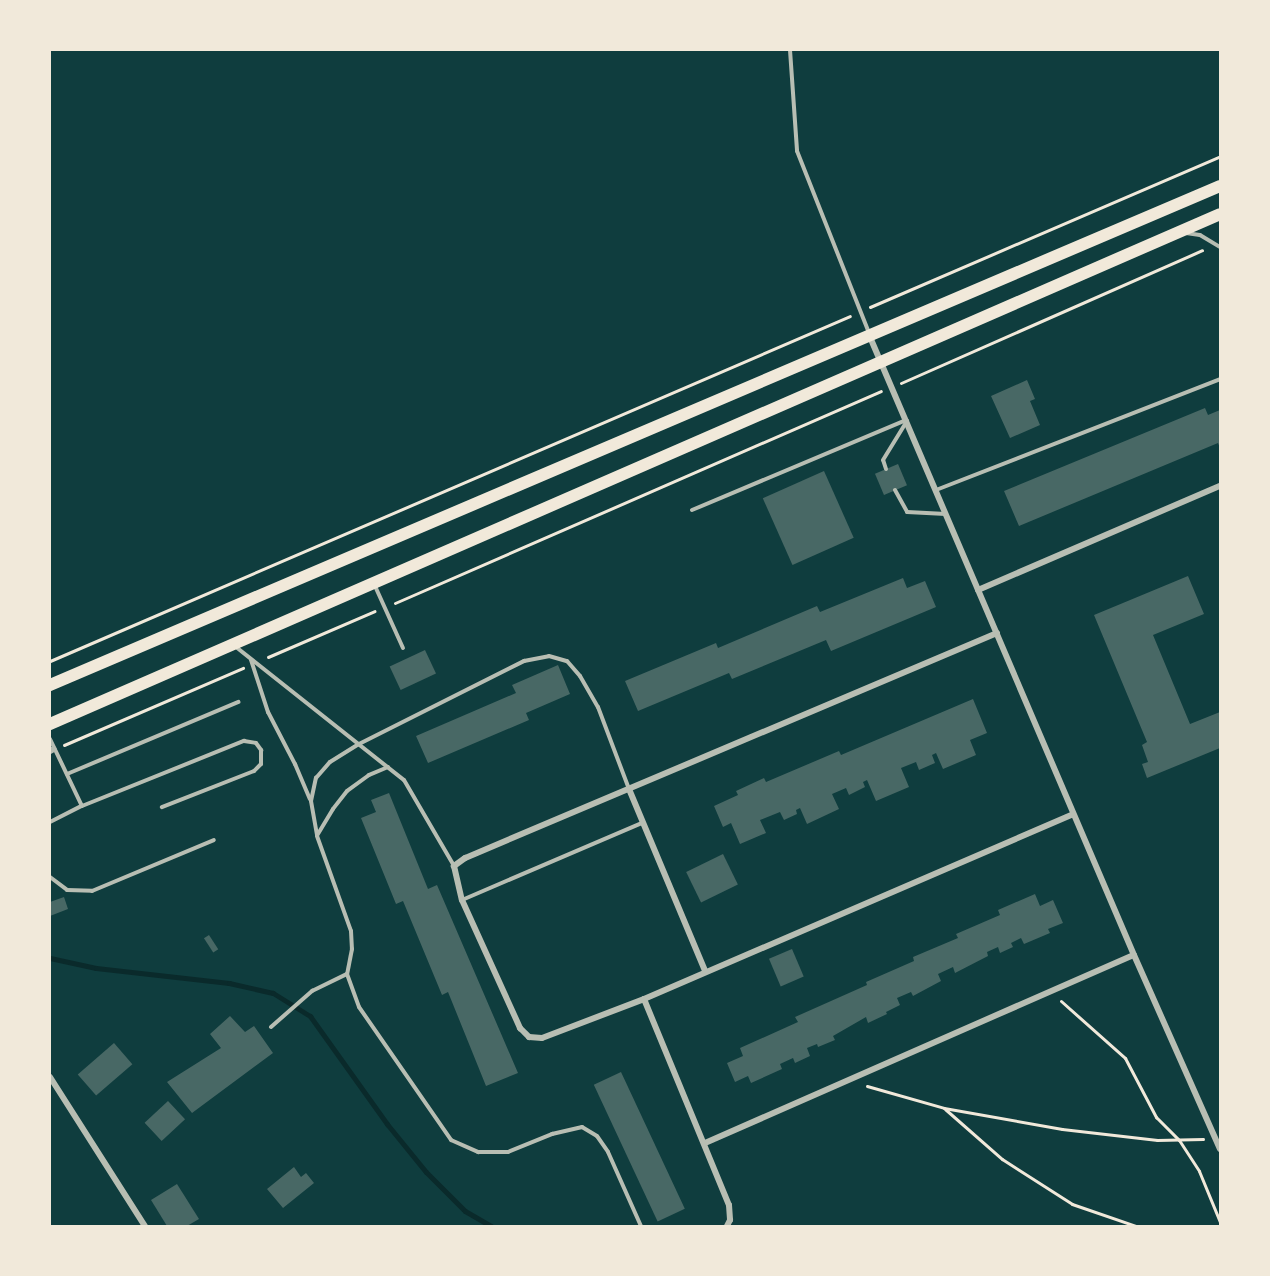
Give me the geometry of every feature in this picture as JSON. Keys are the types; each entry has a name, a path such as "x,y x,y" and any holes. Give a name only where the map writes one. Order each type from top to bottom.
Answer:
{"main road":[{"path":"50,684 1221,186"},
{"path":"50,724 1221,214"}],"street":[{"path":"870,337 1073,814 1221,1149"},
{"path":"978,590 1221,486"},
{"path":"997,633 465,858 454,866 462,900 520,1028 529,1037 542,1038 644,999 1073,814"},
{"path":"629,789 705,971"},
{"path":"705,1143 851,1081 1134,955"},
{"path":"644,999 729,1205 730,1220 727,1227"},
{"path":"50,1077 145,1227"}],"lane":[{"path":"790,50 797,150 870,337"},
{"path":"1169,236 1184,232 1200,235 1219,245"},
{"path":"936,490 1221,379"},
{"path":"886,469 883,460 907,420"},
{"path":"692,510 907,420"},
{"path":"895,490 907,512 946,514"},
{"path":"374,583 403,648"},
{"path":"232,645 404,780 454,866"},
{"path":"310,801 316,778 330,762 359,744 524,661 549,656 567,662 580,676 598,707 629,789"},
{"path":"253,662 268,712 296,764 310,801 317,836 351,931 352,949 347,974 359,1008 451,1140 478,1152 508,1152 552,1134 582,1127 597,1136 608,1152 641,1227"},
{"path":"67,774 238,702"},
{"path":"50,740 52,750 67,774 82,806"},
{"path":"50,822 82,806 244,741 256,743 261,750 261,764 254,771 162,807"},
{"path":"317,836 347,791 369,776 388,767"},
{"path":"462,900 642,823"},
{"path":"50,877 67,890 80,893 93,891 214,840"},
{"path":"271,1027 312,991 347,974"}],"path":[{"path":"50,661 1221,156"},
{"path":"52,750 1219,245"},
{"path":"1050,992 1125,1058 1156,1117 1179,1140 1199,1171 1221,1222"},
{"path":"851,1081 944,1108 1062,1129 1157,1140 1216,1139"},
{"path":"944,1108 1002,1159 1072,1204 1136,1227"}],"building":[{"path":"1027,380 1035,399 1030,401 1040,425 1010,438 991,396"},
{"path":"1205,408 1208,415 1220,410 1220,448 1218,443 1019,526 1004,491"},
{"path":"898,464 907,485 884,495 875,474"},
{"path":"824,471 854,538 792,565 763,498"},
{"path":"1188,576 1204,614 1153,635 1190,724 1220,712 1220,748 1147,778 1142,764 1148,762 1142,745 1147,742 1094,615"},
{"path":"903,578 907,588 925,581 936,607 831,651 826,640 732,679 729,673 638,711 625,681 716,643 718,648 817,606 820,612"},
{"path":"425,650 436,674 401,690 390,666"},
{"path":"558,665 570,694 526,713 529,720 428,763 416,736 516,693 512,685"},
{"path":"973,699 987,733 970,740 976,755 943,769 936,753 932,755 935,763 919,770 916,762 901,768 909,787 876,801 867,780 863,782 865,787 849,795 846,788 832,794 839,809 807,824 800,808 796,810 797,814 784,820 780,812 760,820 766,833 740,844 731,823 723,827 714,806 738,795 736,791 764,778 766,782 839,751 841,755"},
{"path":"389,793 428,889 437,885 518,1073 486,1086 448,992 442,995 403,901 396,904 361,818 376,812 371,800"},
{"path":"723,854 738,885 701,903 686,872"},
{"path":"1035,894 1040,906 1053,900 1063,923 1048,929 1050,933 1024,944 1021,938 1011,943 1013,947 1000,953 998,947 987,952 988,956 955,973 953,967 938,974 941,981 913,996 911,992 897,998 900,1005 886,1012 887,1014 868,1023 866,1017 833,1036 835,1040 818,1047 817,1044 807,1048 810,1056 795,1063 793,1058 780,1064 782,1069 751,1083 748,1076 735,1082 727,1063 743,1056 740,1048 798,1022 795,1017 914,961 913,957 958,938 956,934 1000,915 998,910"},
{"path":"64,897 68,909 50,916 50,902"},
{"path":"209,935 218,949 213,953 204,938"},
{"path":"792,949 804,977 781,986 769,959"},
{"path":"230,1016 245,1032 254,1026 273,1053 192,1113 167,1082 221,1048 210,1034"},
{"path":"114,1043 132,1064 96,1096 78,1074"},
{"path":"621,1072 685,1209 658,1222 594,1085"},
{"path":"168,1101 185,1119 162,1141 145,1123"},
{"path":"294,1167 301,1177 306,1173 314,1183 283,1208 267,1189"},
{"path":"177,1184 199,1219 187,1226 167,1226 151,1200"}],"waterway":[{"path":"50,958 96,968 229,983 273,993 310,1016 387,1124 426,1172 465,1211 491,1226"}]}
